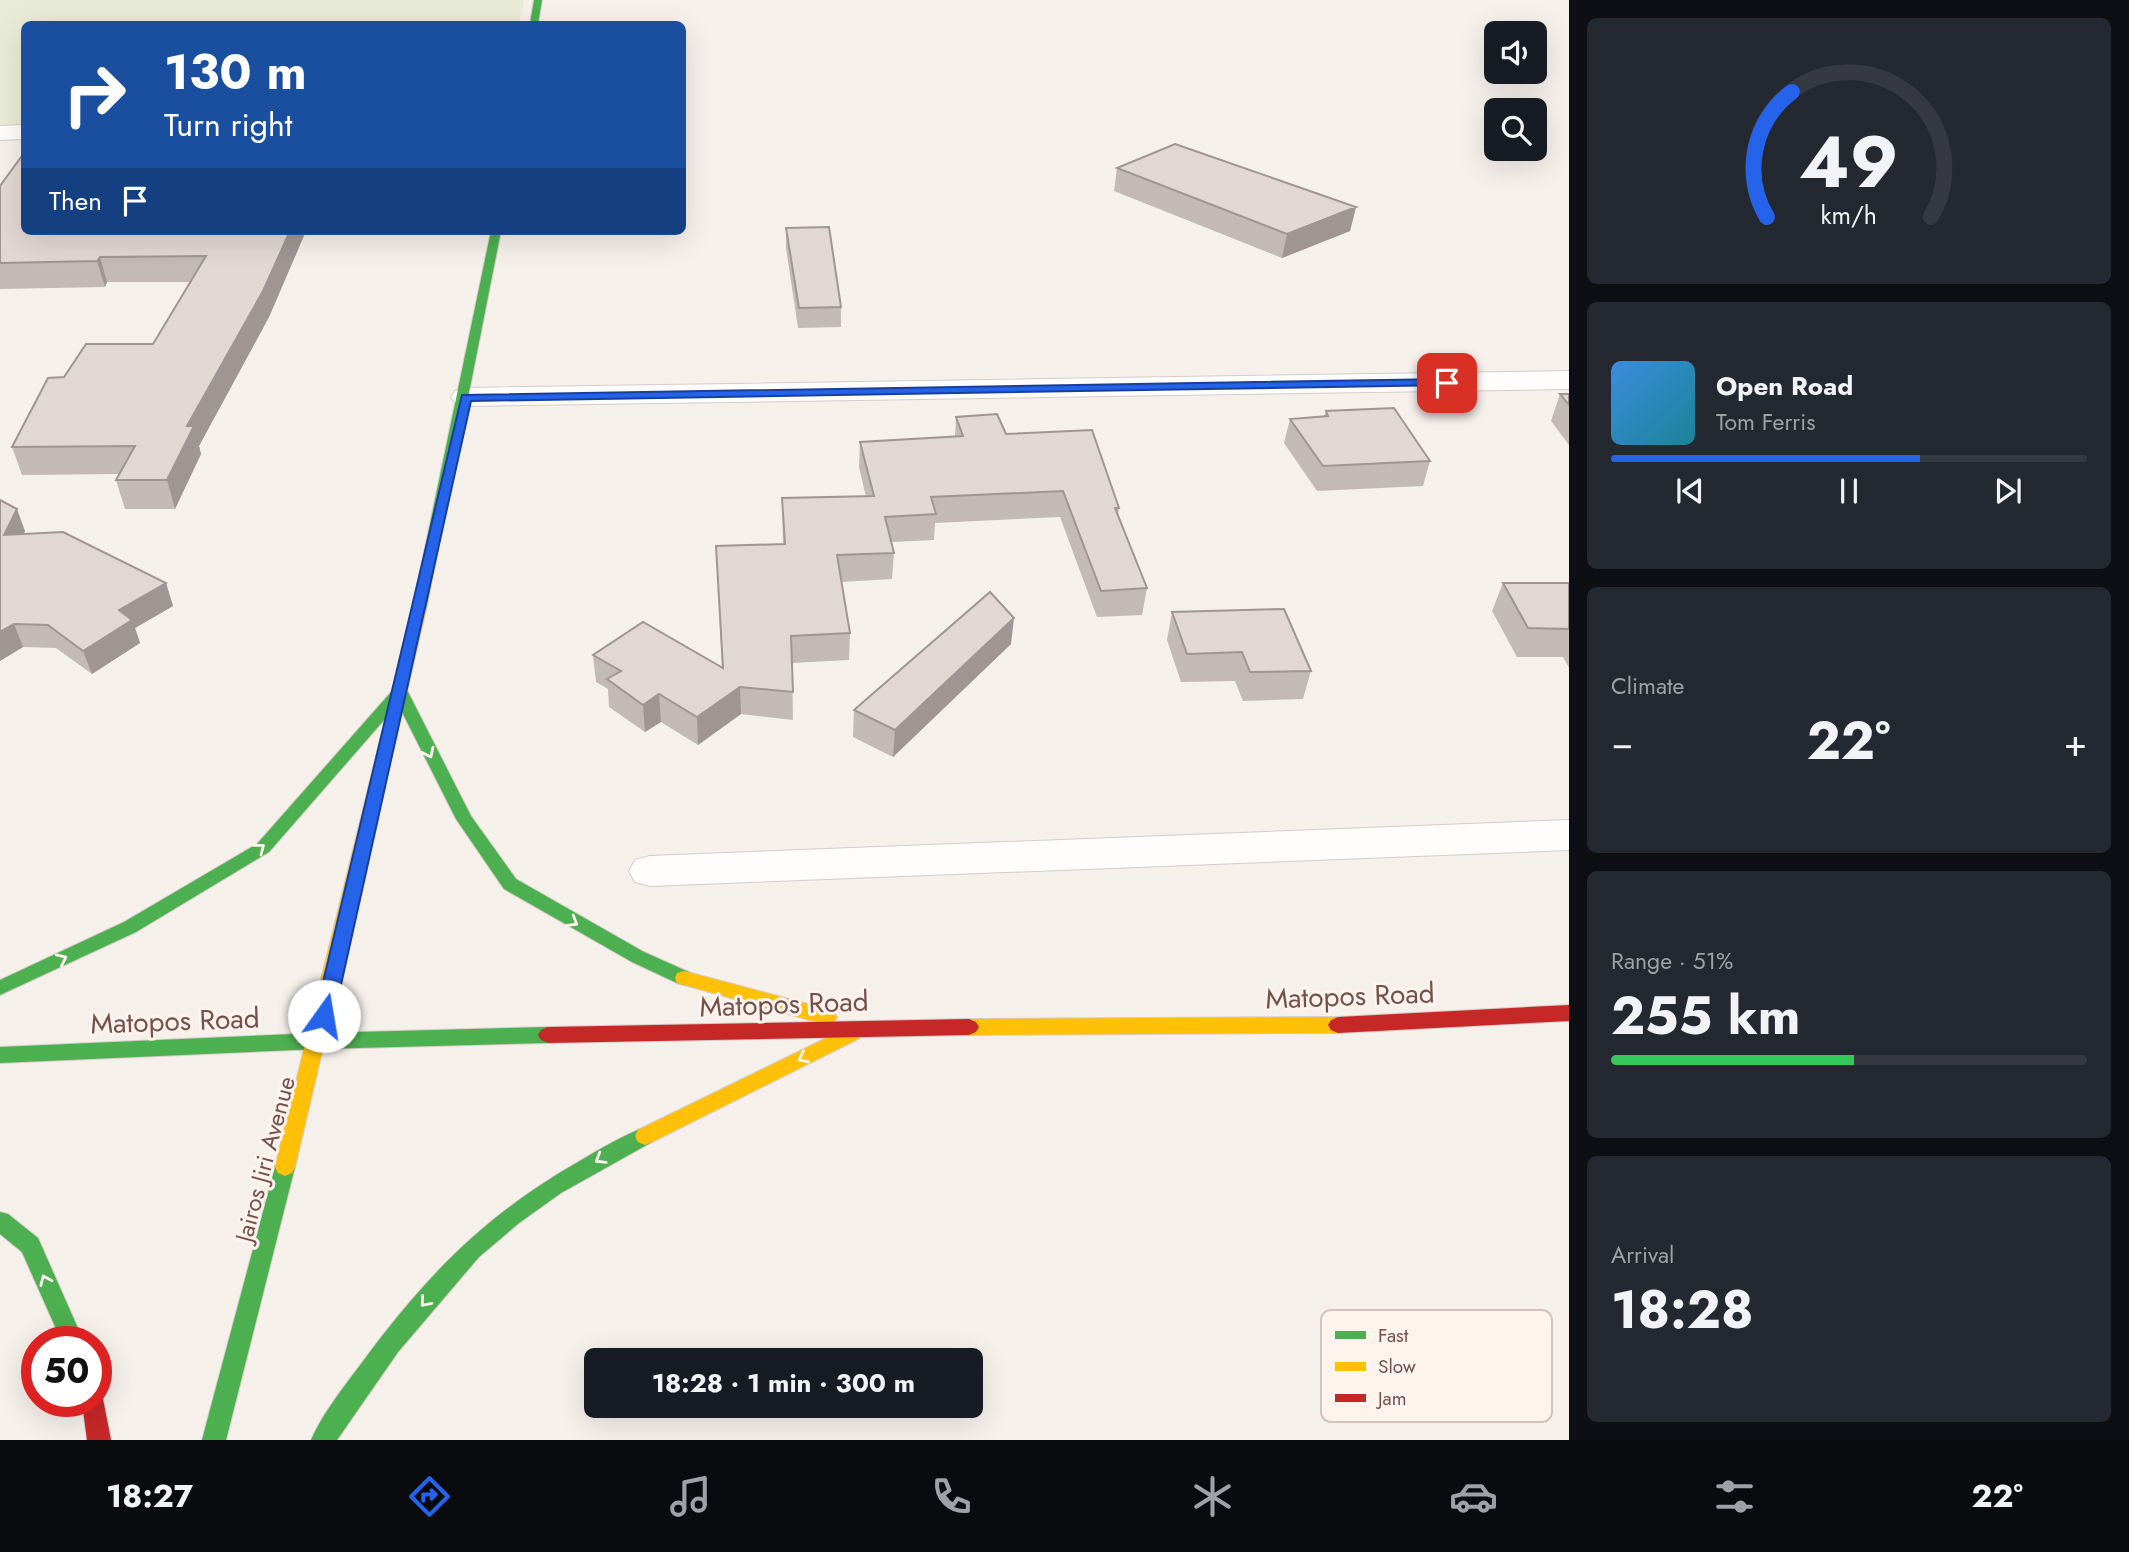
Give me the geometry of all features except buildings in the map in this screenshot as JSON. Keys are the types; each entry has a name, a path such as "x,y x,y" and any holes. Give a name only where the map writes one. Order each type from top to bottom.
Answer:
{"main road":[{"path":"534,21 538,0"},
{"name":"Jairos Jiri Avenue","path":"214,1440 319,1041 466,397 495,235"},
{"path":"0,988 131,927 263,848 400,692 464,819 510,884 638,957 688,979 864,1027"},
{"name":"Matopos Road","path":"0,1055 319,1041 864,1027 1315,1026 1569,1013"},
{"path":"323,1440 360,1382 407,1322 470,1251 537,1197 612,1152 864,1027"},
{"path":"0,1221 30,1245 66,1326"},
{"path":"96,1417 99,1440"}],"street":[{"path":"0,133 21,132"},
{"path":"466,397 1569,380"},
{"path":"650,872 1569,835"}],"green space":[{"path":"0,0 524,0 520,21 21,21 21,127 0,128"}],"traffic: fast":[{"path":"534,21 538,0"},
{"path":"419,610 495,235"},
{"path":"400,692 464,819 510,884 638,957 684,978"},
{"path":"0,988 130,927 263,848 397,695"},
{"path":"0,1055 319,1041 548,1035"},
{"path":"323,1440 390,1344 471,1250 511,1217 554,1187 645,1136"},
{"path":"214,1440 285,1167"},
{"path":"0,1221 30,1245 66,1326"}],"traffic: slow":[{"path":"285,1167 419,610"},
{"path":"684,978 827,1017"},
{"path":"969,1027 1338,1025"},
{"path":"645,1136 853,1033"}],"traffic: jam":[{"path":"1338,1025 1569,1013"},
{"path":"548,1035 969,1027"},
{"path":"96,1417 99,1440"}],"route":[{"path":"324,1016 466,397 1447,383"}]}
